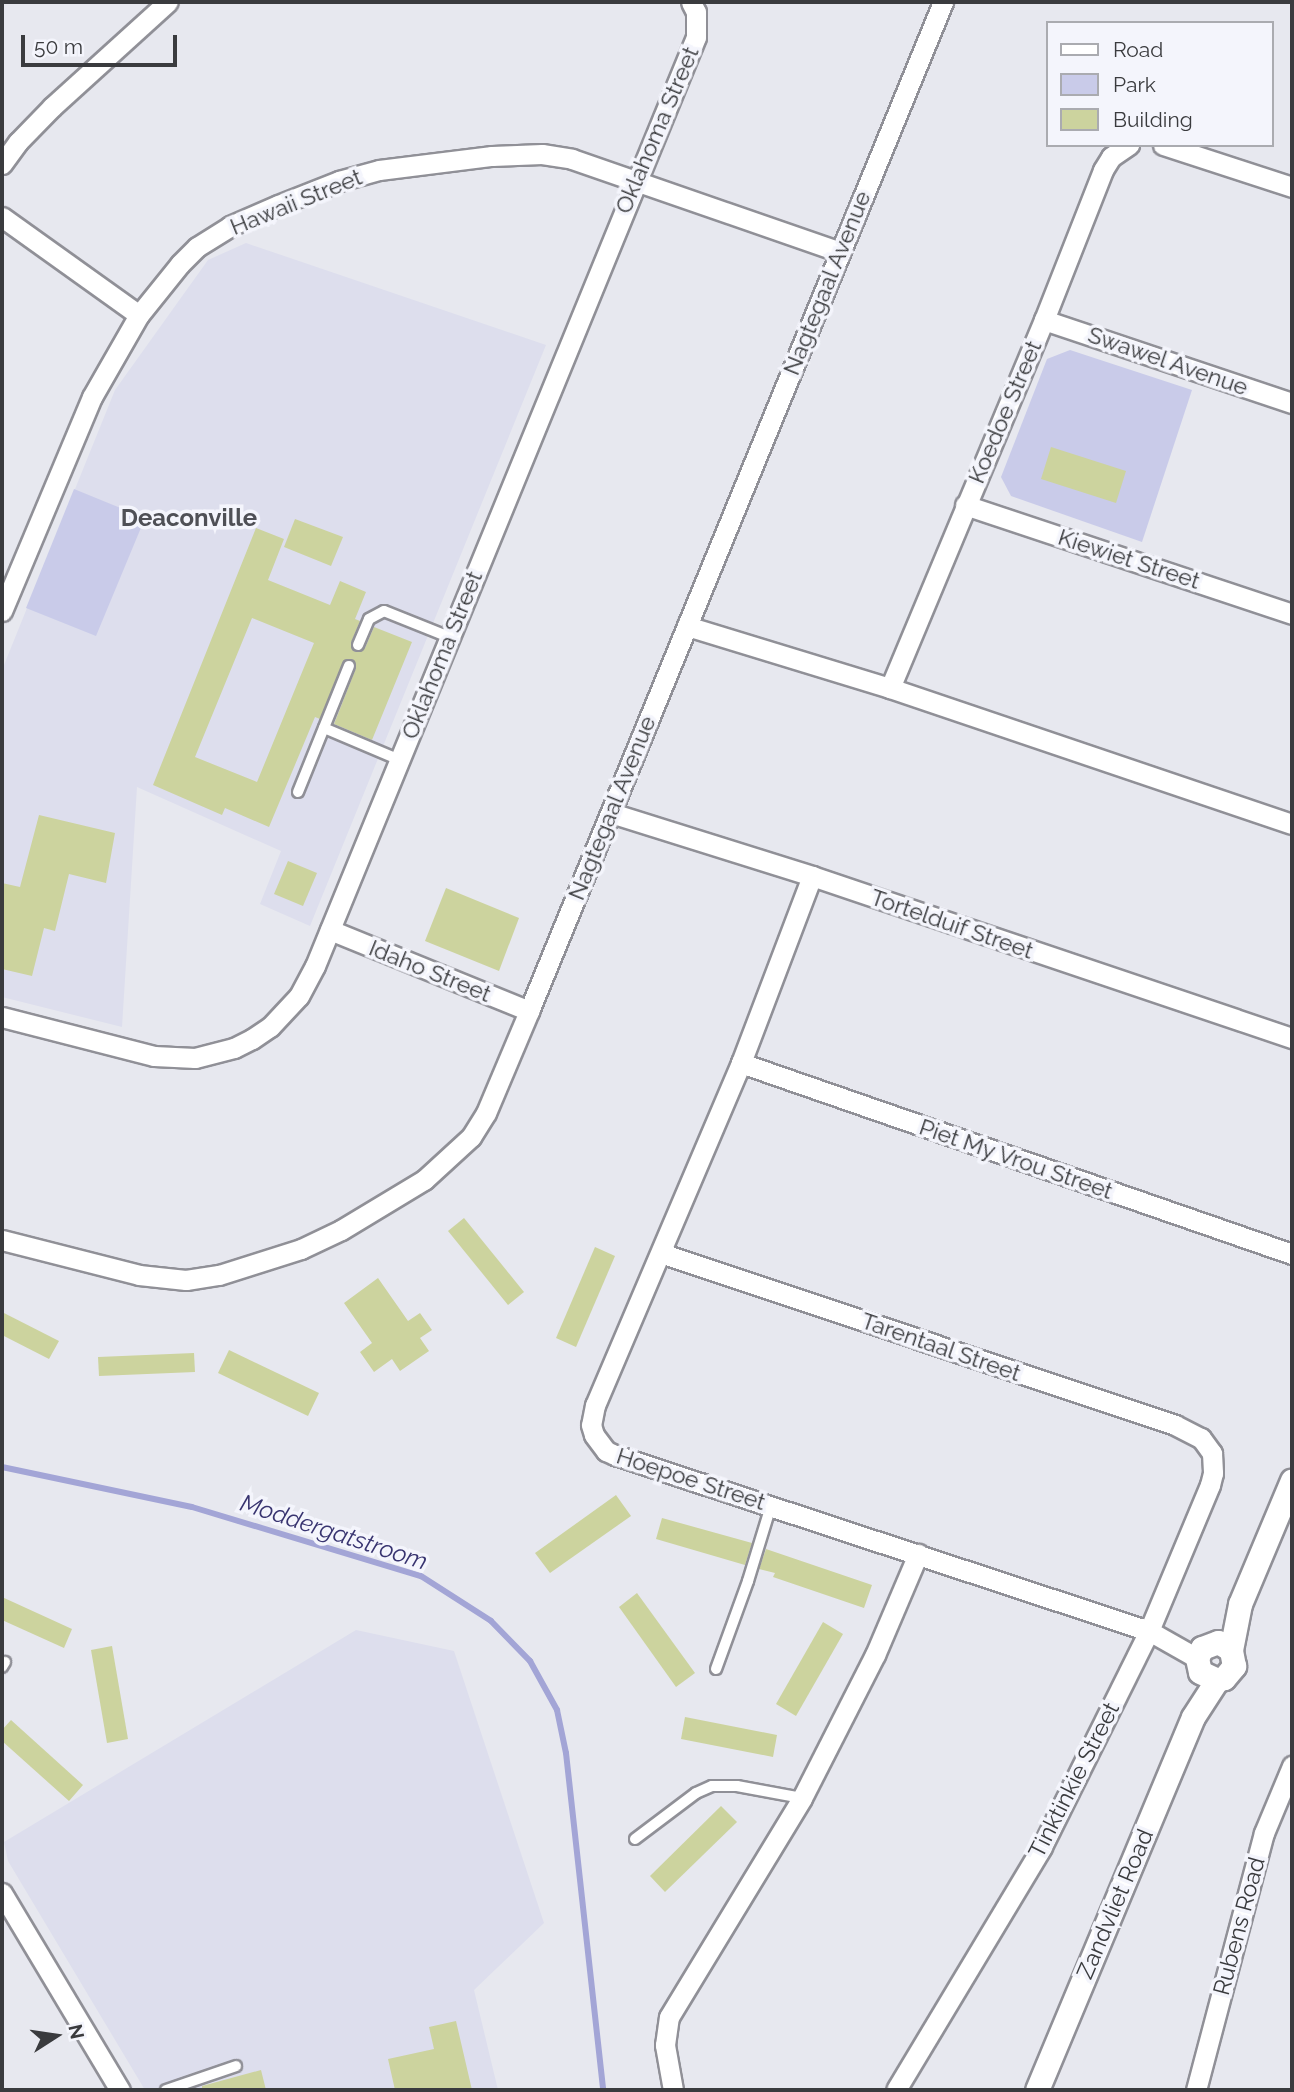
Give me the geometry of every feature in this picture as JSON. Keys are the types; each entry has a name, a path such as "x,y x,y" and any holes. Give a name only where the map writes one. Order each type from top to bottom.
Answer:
{"street":[{"path":"2,164 18,142 52,107 168,2"},
{"name":"Nagtegaal Avenue","path":"2,1240 139,1275 186,1280 219,1275 301,1249 391,1202 424,1180 471,1137 486,1113 529,1011 943,2"},
{"name":"Oklahoma Street","path":"2,1017 154,1056 195,1058 215,1054 252,1040 286,1013 305,986 696,37 693,7"},
{"name":"Koedoe Street","path":"890,688 1044,320 1103,170 1111,157 1126,147"},
{"path":"1169,147 1292,187"},
{"name":"Hawaii Street","path":"2,611 92,397 139,316 180,264 214,236 278,205 360,174 410,164 542,153 572,159 840,252"},
{"path":"2,217 139,316"},
{"name":"Swawel Avenue","path":"1044,320 1292,403"},
{"name":"Kiewiet Street","path":"965,505 1292,614"},
{"path":"687,626 890,688 1292,824"},
{"name":"Tortelduif Street","path":"611,813 812,876 1292,1038"},
{"name":"Hoepoe Street","path":"812,876 741,1063 595,1405 591,1425 594,1435 606,1451 615,1455 1149,1631 1210,1658"},
{"name":"Idaho Street","path":"330,930 529,1011"},
{"name":"Piet My Vrou Street","path":"741,1063 1292,1254"},
{"name":"Tarentaal Street","path":"662,1253 1175,1426 1201,1438 1212,1453"},
{"name":"Tinktinkie Street","path":"896,2090 1042,1847 1149,1631 1210,1485 1213,1473 1212,1453"},
{"name":"Zandvliet Road","path":"1037,2090 1193,1717 1210,1658 1240,1604 1292,1480"},
{"path":"673,2090 665,2045 669,2017 802,1798 875,1655 918,1554"},
{"name":"Rubens Road","path":"1196,2090 1264,1833 1292,1766"},
{"path":"2,1893 120,2090"}],"lane":[{"path":"358,645 369,619 384,611 449,637"},
{"path":"298,792 349,666"},
{"path":"324,728 400,760"},
{"path":"716,1669 748,1581 771,1506"},
{"path":"635,1839 696,1793 712,1786 737,1786 802,1798"},
{"path":"166,2090 236,2066"}],"shaded area":[{"path":"246,243 546,345 310,926 260,904 281,851 137,787 122,1027 2,997 2,670 115,390 208,260"},
{"path":"356,1630 454,1651 544,1923 474,1990 498,2090 145,2090 8,1861 4,1842"}],"green space":[{"path":"1070,350 1192,390 1142,542 1011,496 1001,477 1047,359"},
{"path":"74,489 145,518 96,636 26,608"}],"building":[{"path":"1051,447 1126,471 1116,503 1041,479"},
{"path":"295,519 343,537 331,566 284,547"},
{"path":"256,528 284,539 268,580 330,605 340,581 366,592 355,619 360,621 351,643 355,652 365,648 374,627 412,642 372,740 334,724 356,668 352,659 344,661 320,719 315,717 269,827 225,808 222,815 153,785","holes":["252,618 314,643 257,782 195,757"]},
{"path":"39,815 115,833 106,883 69,874 55,931 44,928 32,976 2,969 2,883 20,887"},
{"path":"288,861 317,873 303,906 274,894"},
{"path":"446,888 519,918 499,971 425,941"},
{"path":"464,1218 524,1292 508,1305 448,1231"},
{"path":"595,1247 615,1256 576,1347 556,1338"},
{"path":"378,1278 408,1321 420,1313 432,1330 420,1338 429,1351 400,1371 392,1359 374,1372 360,1352 372,1343 344,1303"},
{"path":"2,1312 59,1341 49,1359 2,1335"},
{"path":"229,1350 319,1393 308,1416 218,1373"},
{"path":"194,1353 195,1372 99,1376 98,1357"},
{"path":"616,1495 631,1516 550,1573 535,1553"},
{"path":"662,1518 752,1543 745,1565 656,1539"},
{"path":"766,1549 872,1585 864,1608 773,1577 775,1573 759,1569"},
{"path":"637,1593 695,1673 676,1687 619,1607"},
{"path":"2,1597 72,1629 64,1648 2,1620"},
{"path":"823,1622 843,1634 796,1716 776,1704"},
{"path":"112,1646 128,1739 107,1743 91,1650"},
{"path":"685,1717 777,1735 773,1757 681,1739"},
{"path":"11,1720 83,1785 69,1801 2,1741 2,1730"},
{"path":"721,1806 737,1822 665,1892 650,1876"},
{"path":"456,2021 472,2090 395,2090 388,2059 434,2049 429,2027"},
{"path":"261,2070 266,2090 202,2090 202,2086"}],"waterway":[{"name":"Moddergatstroom","path":"2,1467 192,1507 421,1576 491,1621 530,1661 557,1710 566,1753 603,2090"}],"district":[{"name":"Deaconville","path":"189,518"}]}
